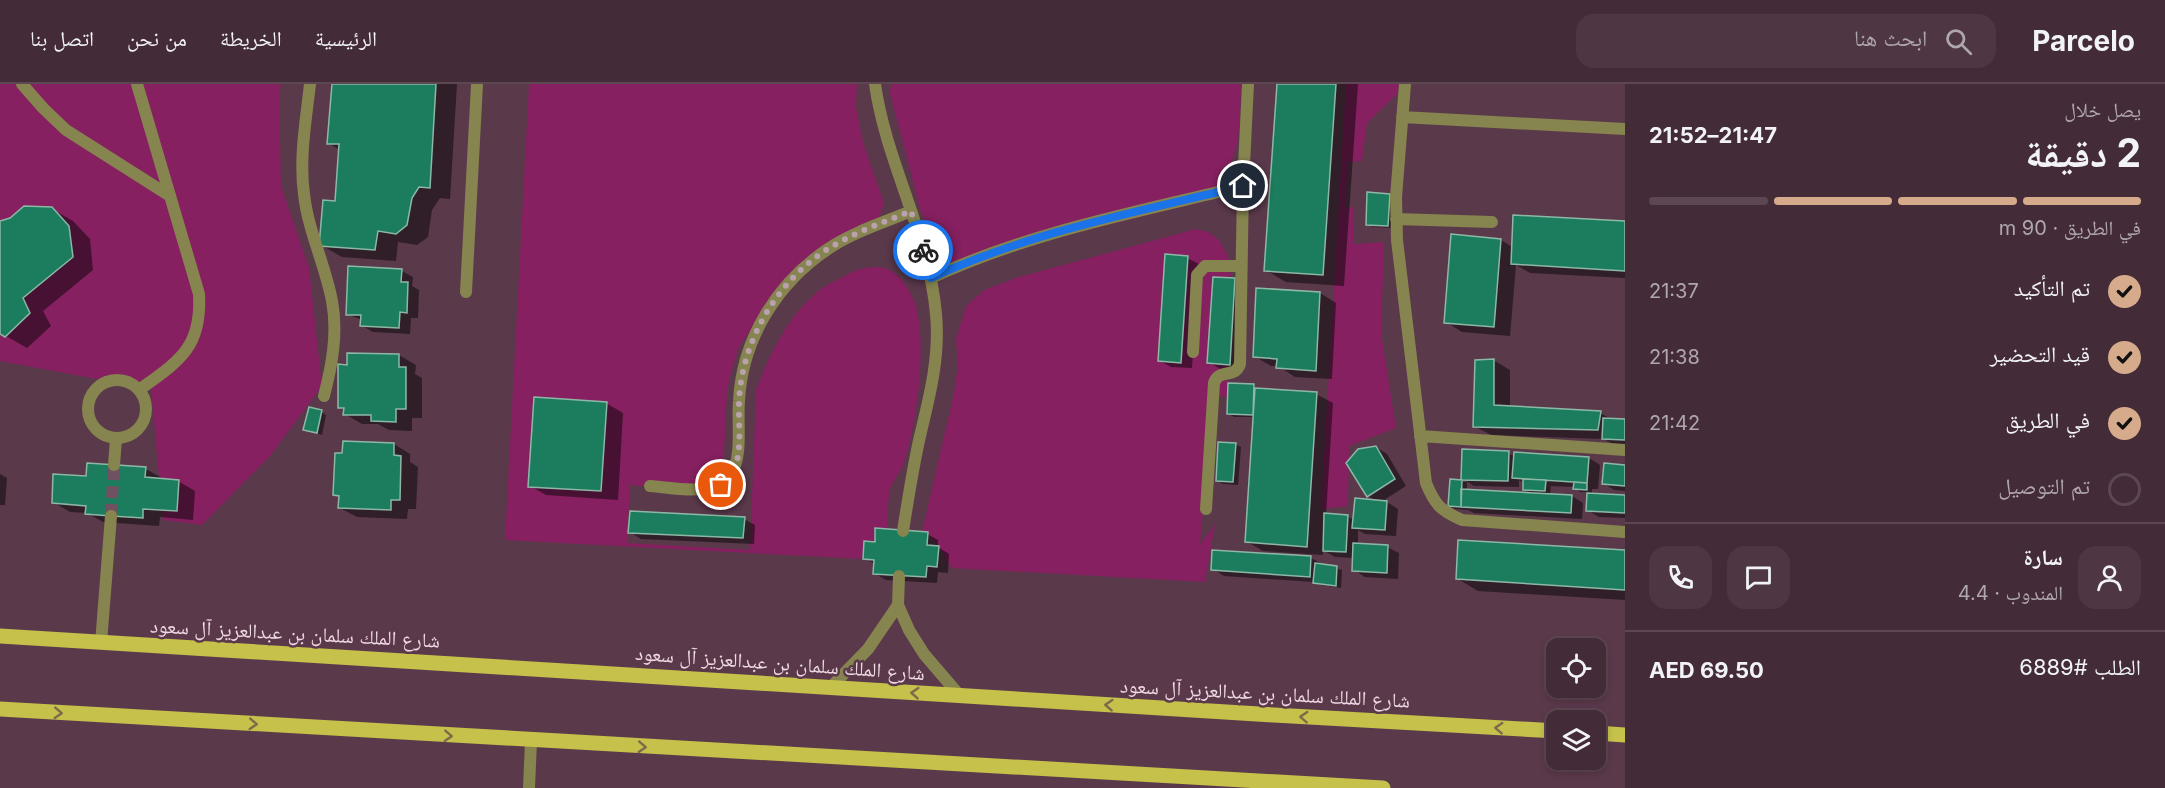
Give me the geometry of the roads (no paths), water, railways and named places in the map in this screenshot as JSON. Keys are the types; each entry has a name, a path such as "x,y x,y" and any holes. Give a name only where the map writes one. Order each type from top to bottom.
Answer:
{"main road":[{"name":"شارع الملك سلمان بن عبدالعزيز آل سعود","path":"0,636 1546,730"},
{"path":"0,709 1383,788"},
{"path":"1606,734 1625,735"}],"street":[{"path":"22,84 42,108 66,130 170,196"},
{"path":"137,84 199,294 200,313 196,333 183,355 174,365 139,390"},
{"path":"310,84 302,165 303,192 307,219 332,302 334,333 332,365 324,396"},
{"path":"466,292 477,84"},
{"path":"875,84 886,135 931,278 936,315 937,352 932,390 918,448 903,531"},
{"path":"1206,508 1214,383 1221,374 1232,374 1238,370 1240,364 1243,186 1248,84"},
{"path":"1405,84 1396,219 1399,262 1426,483 1433,500 1445,513 1462,520 1625,532"},
{"path":"1402,117 1625,129"},
{"path":"931,278 986,254 1043,235 1243,186"},
{"path":"650,486 704,490 721,485 733,472 738,455 742,374 759,324 773,302 789,282 829,248 911,211"},
{"path":"1396,219 1492,222"},
{"path":"1193,352 1197,275 1205,266 1241,266"},
{"path":"122,380 131,383 139,390 146,407 145,417 141,426 126,438 116,439 98,432 88,416 87,406 95,389 103,383 122,380"},
{"path":"1420,436 1625,450"},
{"path":"114,465 116,439"},
{"path":"101,643 111,516"},
{"path":"899,576 898,605 924,654 960,696"},
{"path":"831,687 868,649 898,605"},
{"path":"529,788 531,741"}],"tunnel":[{"path":"111,516 114,465"}]}
